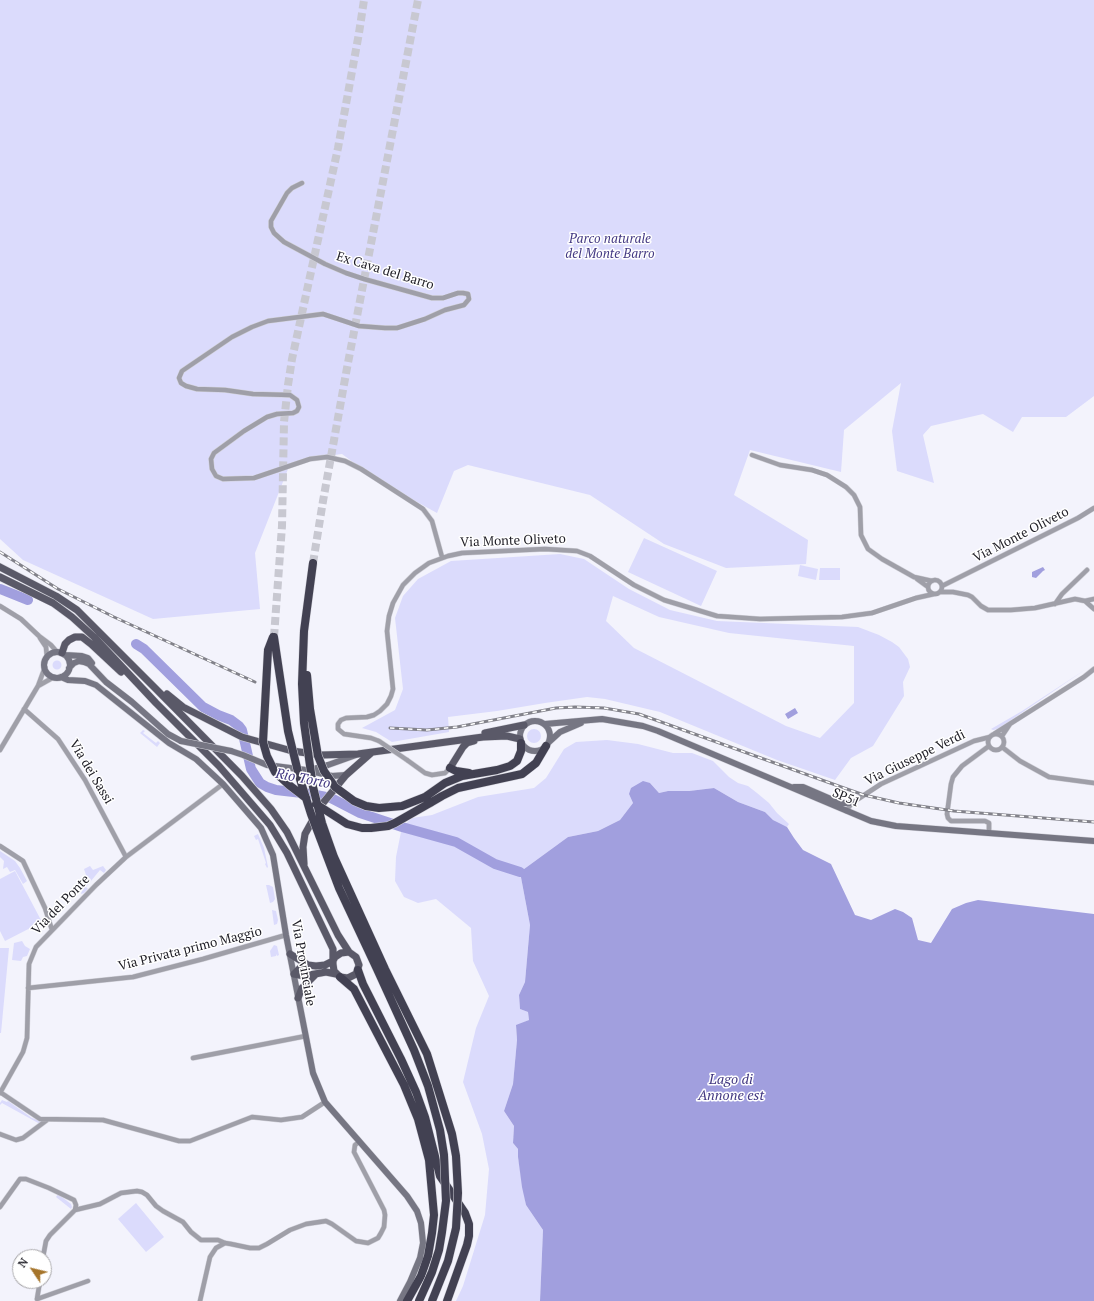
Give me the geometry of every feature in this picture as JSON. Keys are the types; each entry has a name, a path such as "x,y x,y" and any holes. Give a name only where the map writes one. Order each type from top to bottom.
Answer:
{"highway":[{"path":"313,563 304,631 302,684 304,723 313,787 322,823 337,864 427,1054 452,1134 458,1172 458,1211 456,1228 448,1261 432,1301"},
{"path":"304,631 308,685 316,750 321,765 329,780 338,790 348,798 363,805 376,808 402,806 442,796 458,788 522,774 536,763 547,744"},
{"path":"419,1301 432,1272 439,1250 446,1201 444,1156 440,1130 428,1086 414,1050 339,888 311,814 299,776 288,731 274,637 268,650 263,742 270,764 280,777 306,798 340,820 362,828 388,826 402,820 428,800 445,783 462,776 510,766 517,761 521,752 521,741"},
{"path":"450,768 467,773 486,772"},
{"path":"358,970 363,984 416,1092 425,1118 440,1176 465,1213 469,1224 467,1245 447,1301"},
{"path":"338,976 354,989 404,1085 418,1119 429,1160 434,1215 432,1233 428,1256 421,1276 407,1301"}],"main road":[{"path":"0,567 56,596 77,610 242,776 271,809 287,832 338,935 349,952 356,957 359,966 358,970 352,976 344,978 326,972 304,976 294,974"},
{"path":"0,577 53,603 72,617 94,637 156,703 219,766 270,825 287,853 333,949 333,968 338,976"},
{"path":"61,654 65,644 70,639 78,637 84,638 156,703"},
{"path":"156,689 167,694 183,707 236,734 299,752 322,755 372,753 524,725"},
{"path":"402,748 497,736 508,736 521,741"},
{"path":"450,768 458,754 468,743 497,736"},
{"path":"304,866 303,847 305,834 309,825 323,803 344,777 372,753"},
{"path":"290,954 308,965 316,966 325,965 333,961 335,957 341,953 349,952"},
{"path":"294,974 308,965"},
{"path":"298,998 302,988 316,974"}],"street":[{"name":"Ex Cava del Barro","path":"302,183 286,193 271,221 271,227 274,233 284,242 325,264 364,279 430,298 442,298 463,292 468,294 469,299 464,305 445,310 425,319 397,328 359,326 323,314 268,321 232,337 182,371 179,378 181,383 197,389 290,396 297,400 299,407 297,411 293,413 267,416 244,431 214,453 211,460 212,469 216,476 223,479 254,478 310,459 333,458 351,463 425,511 432,522 442,557"},
{"path":"752,455 780,465 812,470 827,475 846,488 854,495 860,507 861,535 868,549 882,559 914,577 934,594"},
{"name":"Via Monte Oliveto","path":"942,588 1078,518 1094,508"},
{"name":"Via Monte Oliveto","path":"450,768 445,773 432,775 425,773 380,741 372,738 344,734 338,730 338,724 341,720 346,718 374,715 387,704 393,689 387,631 393,603 400,590 413,575 429,563 442,557 459,554 545,549 578,551 590,556 634,585 664,600 717,616 760,619 842,617 872,613 916,598"},
{"path":"1055,604 1062,594 1087,570"},
{"path":"914,577 932,581 956,580"},
{"path":"916,598 928,588 932,581"},
{"path":"939,581 942,588 968,595 988,610 1035,608 1075,599 1085,601 1094,599"},
{"path":"916,598 938,594 942,588"},
{"path":"1085,601 1094,609"},
{"path":"0,606 21,619 69,661 69,669"},
{"path":"0,750 38,686 45,667 47,658 46,647 39,636"},
{"path":"47,658 51,654 80,655 92,662 95,670"},
{"path":"38,686 58,677 76,662 83,661 89,664 106,682 132,702 163,730 181,741 231,751 267,766 306,770 344,777"},
{"path":"45,667 48,674 58,677"},
{"path":"989,833 989,823 985,821 951,820 948,818 947,814 953,777 962,766 989,742 994,734 1084,677 1094,668"},
{"name":"Via Provinciale","path":"69,669 78,680"},
{"name":"Via Provinciale","path":"58,677 68,680 85,681 96,685 163,738 196,759 223,784 261,828 273,855 286,935 313,1073 324,1102 410,1200 417,1211 421,1223 423,1242 420,1258 400,1301"},
{"name":"Via dei Sassi","path":"24,709 58,739 85,780 126,857"},
{"name":"SP51","path":"547,744 554,736 569,728 602,719"},
{"name":"SP51","path":"545,724 602,719 643,726 872,821 896,826 1094,842"},
{"path":"532,721 545,724 550,733 547,744 542,749 533,751 524,747 521,741 521,729 524,725 532,721"},
{"path":"1002,736 1011,723"},
{"path":"994,734 999,734 1002,736"},
{"path":"1002,736 1004,740 1002,747"},
{"name":"Via Giuseppe Verdi","path":"846,811 852,803 881,784 966,745 976,742 989,742"},
{"path":"989,742 994,749 1002,747"},
{"path":"1002,747 1020,761 1049,777 1094,783"},
{"path":"306,770 328,765 358,754"},
{"name":"Via del Ponte","path":"0,1093 23,1052 27,1038 29,964 36,947 96,885 126,857 223,784"},
{"path":"790,787 803,787 840,803 852,803"},
{"path":"0,846 23,861 45,908 52,930"},
{"name":"Via Privata primo Maggio","path":"28,988 133,977 286,935"},
{"path":"193,1058 306,1036"},
{"path":"0,1093 40,1119 103,1120 179,1141 190,1141 252,1117 281,1120 302,1117 324,1102"},
{"path":"0,1134 16,1140 23,1138 47,1120"},
{"path":"44,1249 46,1241 50,1235 75,1208 100,1204 121,1193 137,1191 147,1195 156,1206 183,1222 191,1232 201,1240 214,1240 250,1248 259,1248 290,1230 306,1224 326,1221 356,1241 368,1243 378,1238 384,1227 385,1215 384,1210 354,1152 356,1145 359,1142"},
{"path":"0,1207 20,1179 26,1179 74,1200 75,1208"},
{"path":"200,1301 210,1257 216,1248 225,1243"},
{"path":"39,1289 37,1300 88,1281"}],"green space":[{"name":"Parco naturale del Monte Barro","path":"0,0 1094,0 1094,396 1066,417 1022,417 1013,432 983,414 931,426 923,435 934,483 897,471 892,431 901,383 844,430 841,472 750,450 734,495 808,540 806,564 726,568 664,544 590,495 468,465 454,471 437,513 377,480 342,454 305,459 290,464 255,553 260,609 153,619 23,560 0,539"},
{"path":"644,538 717,571 701,606 628,572"},
{"path":"560,554 584,559 629,589 670,610 717,621 858,627 892,642 899,647 908,659 910,667 903,682 904,696 873,746 851,758 835,780 777,760 660,712 605,699 587,697 448,717 449,732 392,742 376,732 362,728 395,710 403,689 395,618 403,596 418,579 451,561","holes":["613,596 659,617 729,633 854,646 854,703 820,738 786,726 634,648 606,621"]},
{"path":"800,565 818,569 816,580 798,576"},
{"path":"820,568 840,568 840,580 819,580"},
{"path":"55,661 59,661 61,665 59,669 55,669 53,667 53,663"},
{"path":"1086,669 998,729 991,729 1022,711"},
{"path":"531,729 537,729 541,733 541,739 537,743 531,743 527,739 527,733"},
{"path":"143,730 145,731 143,733 156,743 158,741 160,743 157,747 140,733"},
{"path":"607,740 638,744 673,753 692,753 713,761 729,777 738,783 748,786 757,793 789,824 787,827 779,824 765,812 738,802 714,788 659,793 650,783 629,794 633,803 620,820 598,831 568,837 520,872 530,925 525,982 519,995 520,1009 528,1012 529,1020 516,1026 517,1040 513,1084 504,1111 514,1126 513,1143 518,1149 526,1205 543,1230 540,1301 456,1301 463,1286 485,1215 489,1169 482,1134 463,1082 476,1028 489,996 473,961 471,928 436,899 418,903 404,897 395,881 396,857 402,827 412,818 432,815 478,797 534,788 546,778 564,749 576,742"},
{"path":"258,834 264,848 267,868 258,839 256,840 254,836"},
{"path":"0,851 15,861 27,881 23,884 15,870 10,872 7,867 3,869 4,861 0,857"},
{"path":"90,866 93,870 103,866 106,870 104,873 100,870 86,887 88,889 81,894 86,875 84,869"},
{"path":"15,871 42,922 5,941 0,931 0,879"},
{"path":"266,885 273,887 275,899 270,903"},
{"path":"272,910 276,911 278,920 277,924 274,925"},
{"path":"22,941 25,946 30,949 27,956 23,957 21,961 12,960 14,943"},
{"path":"274,945 277,946 279,955 277,956 276,954 276,956 271,957 270,951"},
{"path":"0,948 9,948 1,1033 0,1033"},
{"path":"2,1100 8,1101 32,1118 42,1121 40,1124 2,1103 0,1105"},
{"path":"58,1194 71,1204 71,1209 56,1197"},
{"path":"136,1203 164,1237 146,1252 118,1219"}],"water":[{"path":"1043,567 1045,570 1036,578 1032,577 1032,572"},
{"path":"795,708 798,713 788,719 785,714"},
{"name":"Lago di Annone est","path":"643,781 650,783 659,793 714,788 738,802 765,812 773,820 787,827 803,850 831,864 855,915 871,920 895,909 903,912 912,918 918,940 931,943 952,909 978,900 1094,914 1094,1301 540,1301 543,1230 526,1205 522,1187 518,1149 513,1143 514,1126 504,1111 513,1084 517,1040 516,1025 529,1020 528,1012 520,1009 519,995 525,982 530,925 520,872 568,837 598,831 620,820 633,803 629,794 631,788"}],"waterway":[{"name":"Rio Torto","path":"0,589 28,600"},
{"name":"Rio Torto","path":"136,644 144,649 203,707 231,720 239,726 242,730 251,769 260,783 276,790 331,798 360,813 402,827 456,842 495,864 520,872"}],"tunnel":[{"path":"274,637 282,526 284,422 288,385 292,359 338,148 364,0"},
{"path":"313,563 347,368 418,0"}],"railway":[{"path":"0,552 58,589 114,617 255,682"},
{"path":"390,728 427,730 457,727 556,708 604,708 639,714 864,795 899,803 954,811 1094,822"}]}
